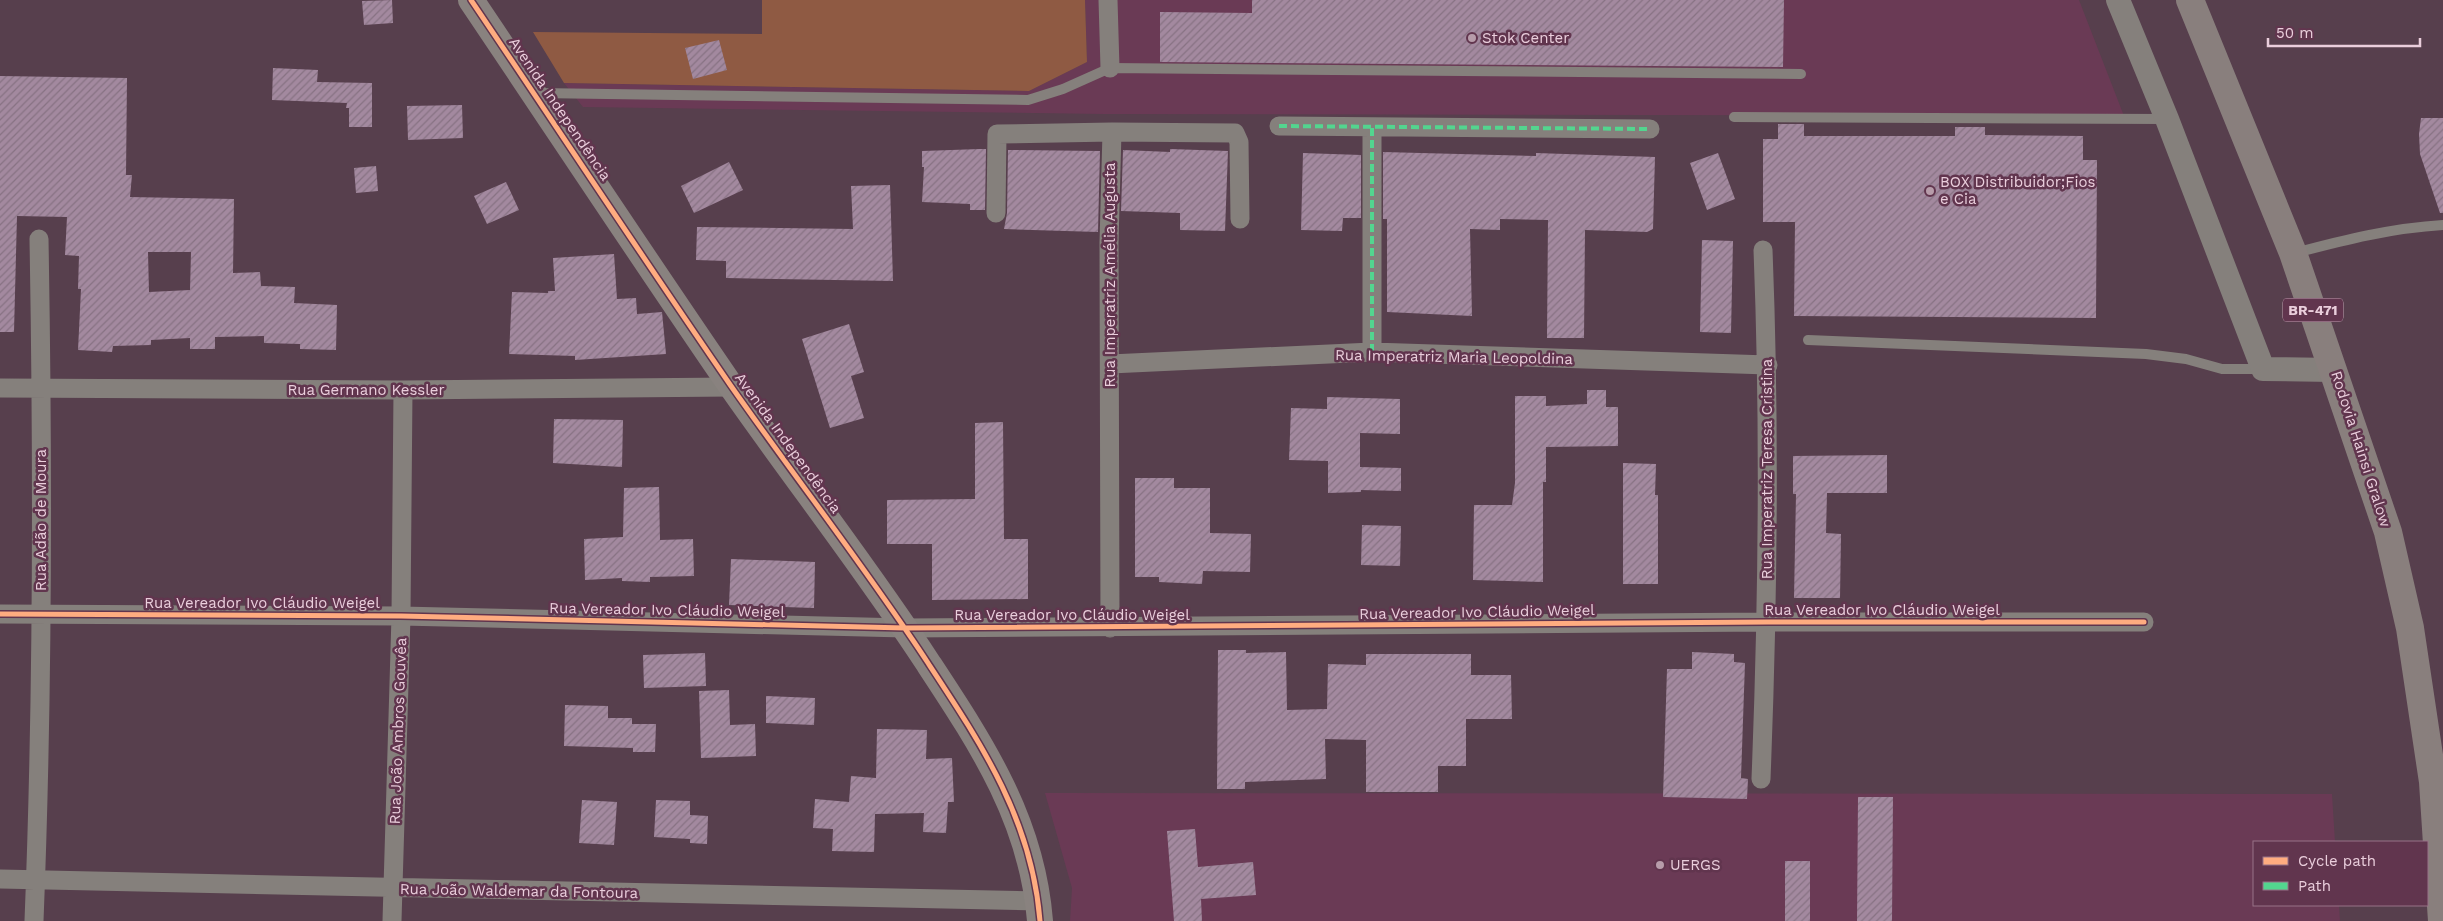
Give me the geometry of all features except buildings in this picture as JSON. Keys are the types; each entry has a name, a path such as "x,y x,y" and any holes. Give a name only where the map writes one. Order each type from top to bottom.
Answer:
{"main road":[{"name":"Avenida Independência","path":"471,0 732,387 905,628 976,736 999,776 1015,813 1039,911"},
{"name":"Rodovia Hainsi Gralow","path":"2190,0 2293,253 2388,532 2410,628 2433,782 2442,921"}],"street":[{"path":"1108,0 1110,68"},
{"path":"2118,0 2167,119 2263,369 2334,370"},
{"path":"1279,126 1650,129"},
{"path":"1372,128 1372,352"},
{"path":"996,213 996,134 1112,132 1235,133 1239,142 1240,219"},
{"name":"Rua Imperatriz Amélia Augusta","path":"1110,628 1112,132"},
{"name":"Rua Adão de Moura","path":"34,921 41,614 42,388 39,239"},
{"name":"Rua Imperatriz Teresa Cristina","path":"1761,779 1768,622 1768,365 1763,250"},
{"name":"Rua Imperatriz Maria Leopoldina","path":"1110,364 1372,352 1768,365"},
{"name":"Rua Germano Kessler","path":"0,388 403,390 732,387"},
{"name":"Rua João Ambros Gouvêa","path":"392,921 401,616 403,390"},
{"name":"Rua Vereador Ivo Cláudio Weigel","path":"0,614 401,616 905,628 1768,622 2144,622"},
{"name":"Rua João Waldemar da Fontoura","path":"0,879 393,889 1039,911"}],"lane":[{"path":"534,93 1028,100 1062,89 1110,68 1800,74"},
{"path":"1734,117 2167,119"},
{"path":"2293,253 2378,232 2406,227 2443,225"},
{"path":"1808,340 2146,354 2186,360 2222,369 2263,369"}],"shaded area":[{"path":"762,0 1085,0 1087,62 1029,91 564,83 533,32 762,34"},
{"path":"1085,0 2079,0 2124,116 1103,114 583,107 564,83 1029,91 1087,62"},
{"name":"UERGS","path":"1045,793 2332,794 2335,841 2253,841 2253,906 2339,906 2340,921 1070,921 1072,888"}],"marked path":[{"path":"1279,126 1650,129"},
{"path":"1372,128 1372,352"}],"cycle path":[{"path":"471,0 731,386 880,593 967,724 985,754 1015,817 1027,850 1035,884 1040,921"},
{"path":"0,614 401,616 905,628 1768,622 2144,622"}],"place":[{"name":"Stok Center","path":"1472,38"},
{"name":"BOX Distribuidor;Fios e Cia","path":"1930,191"},
{"name":"UERGS","path":"1660,865"}]}
